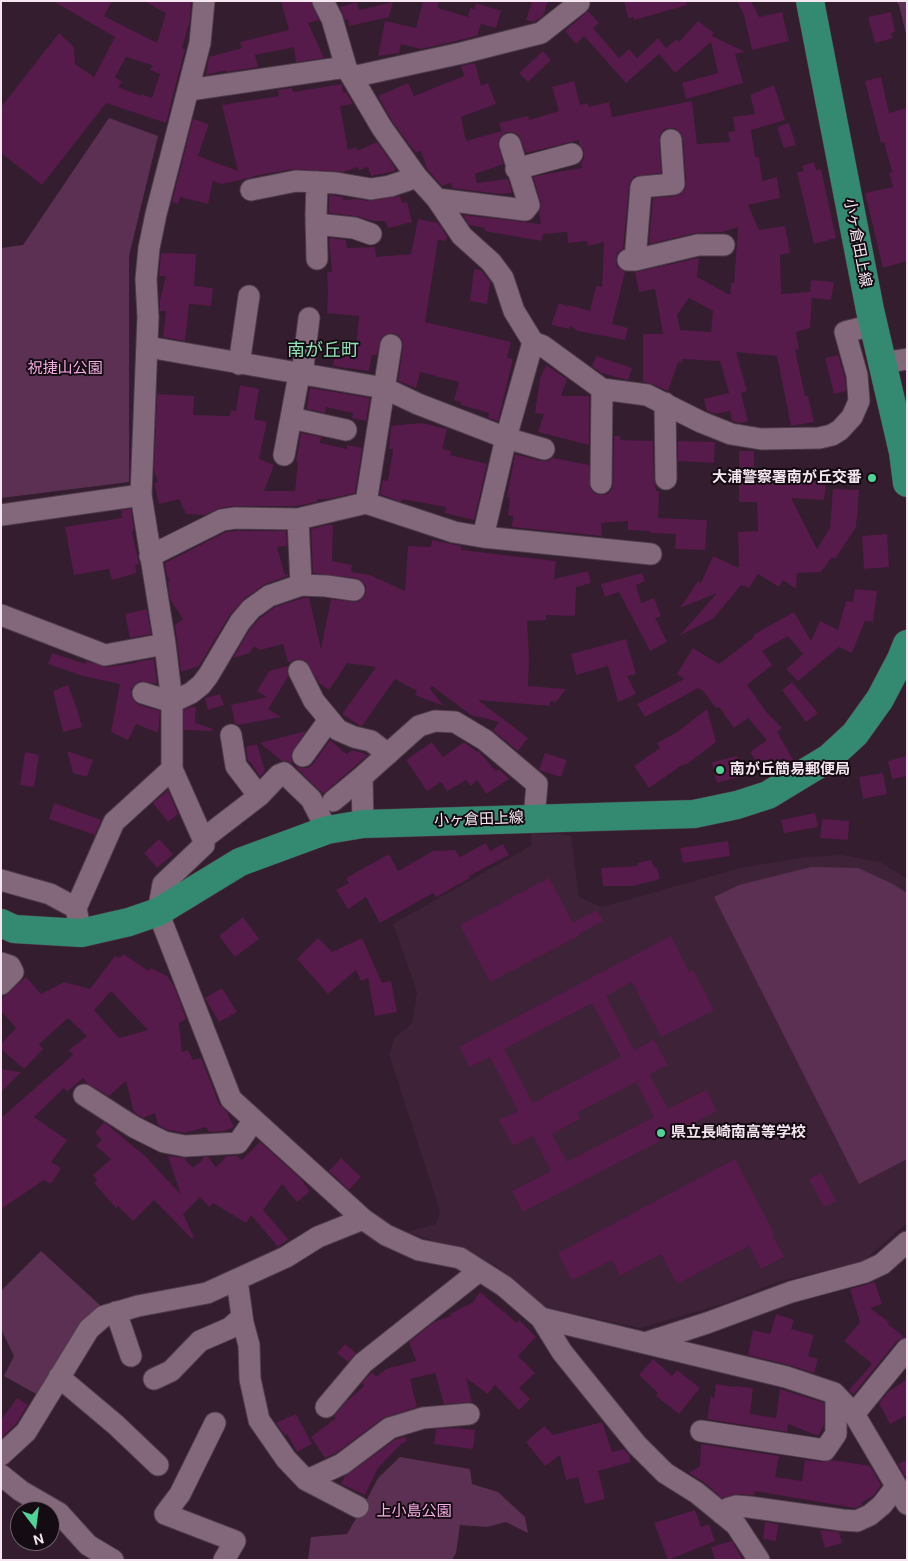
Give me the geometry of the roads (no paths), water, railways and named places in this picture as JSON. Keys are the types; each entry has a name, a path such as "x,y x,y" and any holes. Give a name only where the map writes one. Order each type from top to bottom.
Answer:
{"main road":[{"name":"小ヶ倉田上線","path":"810,1 873,325 894,361 907,483"},
{"name":"小ヶ倉田上線","path":"1,923 14,929 79,920 129,922 158,912 240,862 327,830 363,824 694,814 737,805 768,795 829,758 855,734 880,699 907,644"}],"street":[{"path":"204,1 200,43 189,90 164,176 149,248 146,279 148,347 141,495 165,644 172,702 172,769 204,845 163,884 158,912 232,1099 363,1219 386,1235 419,1250 460,1258 504,1286 541,1318 562,1352 637,1445 665,1473 697,1493 736,1525 759,1560"},
{"path":"323,1 332,19 349,72 382,128 417,177 437,199 462,236 491,262 503,278 514,311 533,342 543,346 602,390 647,395 701,422 731,434 761,439 819,438 832,435 840,430 852,417 859,401 857,375 845,332 873,325"},
{"path":"189,90 349,72 462,53 541,33 579,3"},
{"path":"671,140 674,184 641,187 631,260 698,245 724,245"},
{"path":"437,199 525,210 529,205 516,169 510,144"},
{"path":"516,169 572,154"},
{"path":"251,190 296,181 336,183 371,189 390,186 417,177"},
{"path":"317,182 317,259"},
{"path":"316,224 354,228 371,234"},
{"path":"239,364 249,296"},
{"path":"284,455 301,375 309,318"},
{"path":"483,537 506,438 533,342"},
{"path":"366,503 391,345"},
{"path":"148,347 384,388 418,404 506,438 544,449"},
{"path":"601,483 602,390"},
{"path":"665,403 666,480"},
{"path":"291,418 346,430"},
{"path":"1,515 141,495"},
{"path":"150,556 222,520 235,518 298,519 366,503 454,532 483,537 651,554"},
{"path":"298,519 301,585"},
{"path":"143,693 172,702 191,693 201,685 240,622 252,609 269,596 301,585 354,590"},
{"path":"1,615 105,655 165,644"},
{"path":"299,671 314,701 338,730 354,737 371,741 388,754"},
{"path":"303,756 329,720"},
{"path":"334,800 419,726 436,720 455,722 485,740 537,784 534,819"},
{"path":"232,735 236,766 259,796"},
{"path":"1,880 50,894 79,920 114,822 172,769"},
{"path":"203,839 259,796 279,775 284,773 311,799 327,830"},
{"path":"362,777 363,824"},
{"path":"1,963 10,966 13,972 1,984"},
{"path":"84,1095 134,1127 164,1142 186,1146 238,1143 254,1120"},
{"path":"1,1455 26,1432 89,1329 104,1316 138,1306 207,1293 286,1257 318,1236 363,1219"},
{"path":"645,1343 707,1323 791,1292 865,1272 882,1264 907,1242"},
{"path":"326,1407 363,1363 479,1270"},
{"path":"237,1280 248,1346 250,1379 259,1420 286,1459 306,1480 358,1507"},
{"path":"116,1312 131,1356"},
{"path":"154,1379 171,1371 200,1341 230,1328 242,1317"},
{"path":"541,1318 786,1377 836,1395 854,1414 902,1495 882,1505 870,1516 857,1521 736,1506 729,1508 722,1514"},
{"path":"854,1414 905,1358"},
{"path":"59,1377 158,1465"},
{"path":"701,1431 826,1450 836,1434 836,1395"},
{"path":"306,1480 342,1464 390,1428 423,1418 469,1414"},
{"path":"215,1423 180,1494 165,1514 235,1541 224,1560"},
{"path":"1,1475 21,1491 59,1513 88,1545 113,1560"}],"place":[{"name":"大浦警察署南が丘交番","path":"872,478"},
{"name":"南が丘簡易郵便局","path":"720,770"},
{"name":"県立長崎南高等学校","path":"661,1133"}],"district":[{"name":"南が丘町","path":"323,351"}],"park label":[{"name":"祝捷山公園","path":"65,369"},
{"name":"上小島公園","path":"414,1512"}]}
